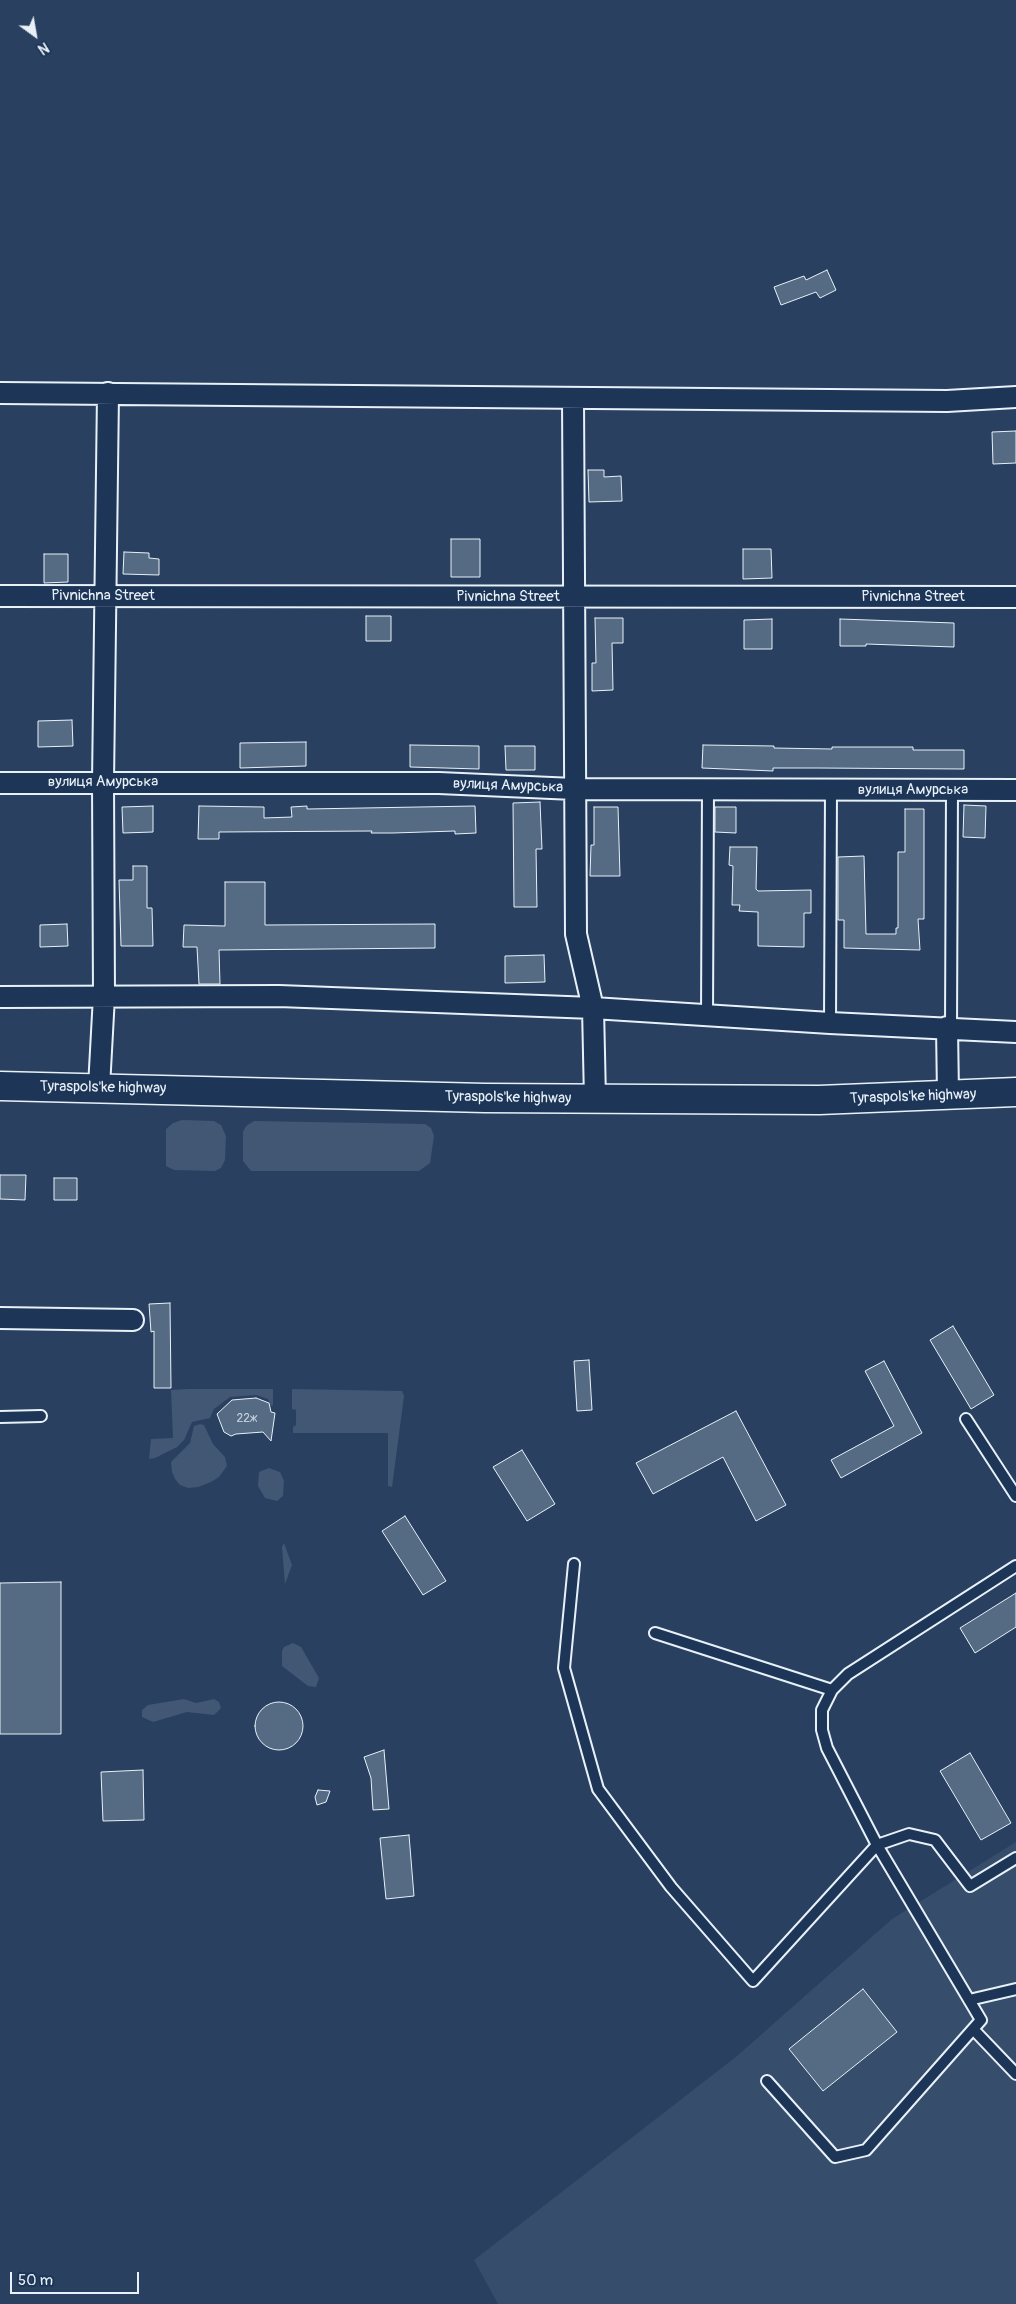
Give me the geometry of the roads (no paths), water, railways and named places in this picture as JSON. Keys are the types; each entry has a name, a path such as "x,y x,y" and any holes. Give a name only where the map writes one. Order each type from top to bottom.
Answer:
{"main road":[{"name":"Tyraspols'ke highway","path":"0,1086 595,1099 819,1100 1016,1092"}],"street":[{"path":"0,393 947,401 1016,397"},
{"path":"99,1087 104,996 103,782 108,393"},
{"path":"573,398 576,934 593,1008 595,1099"},
{"name":"Pivnichna Street","path":"0,596 1016,597"},
{"name":"вулиця Амурська","path":"0,783 438,783 574,789 1016,790"},
{"path":"0,997 280,996 593,1008 830,1023 949,1027 1016,1032"},
{"path":"948,1095 949,1027"},
{"path":"0,1318 133,1320"}],"lane":[{"path":"707,1016 708,789"},
{"path":"830,1023 831,790"},
{"path":"949,1027 952,790"},
{"path":"0,1416 41,1416"},
{"path":"966,1419 1016,1496"},
{"path":"574,1564 564,1668 598,1789 671,1887 753,1981 877,1846 909,1834 935,1840 970,1886 1016,1858"},
{"path":"767,2081 835,2157 866,2150 981,2020 877,1846 826,1748 822,1730 822,1710 832,1690 848,1674 1016,1566"},
{"path":"655,1633 832,1690"},
{"path":"969,2000 1016,1989"},
{"path":"973,2029 1016,2074"}]}
